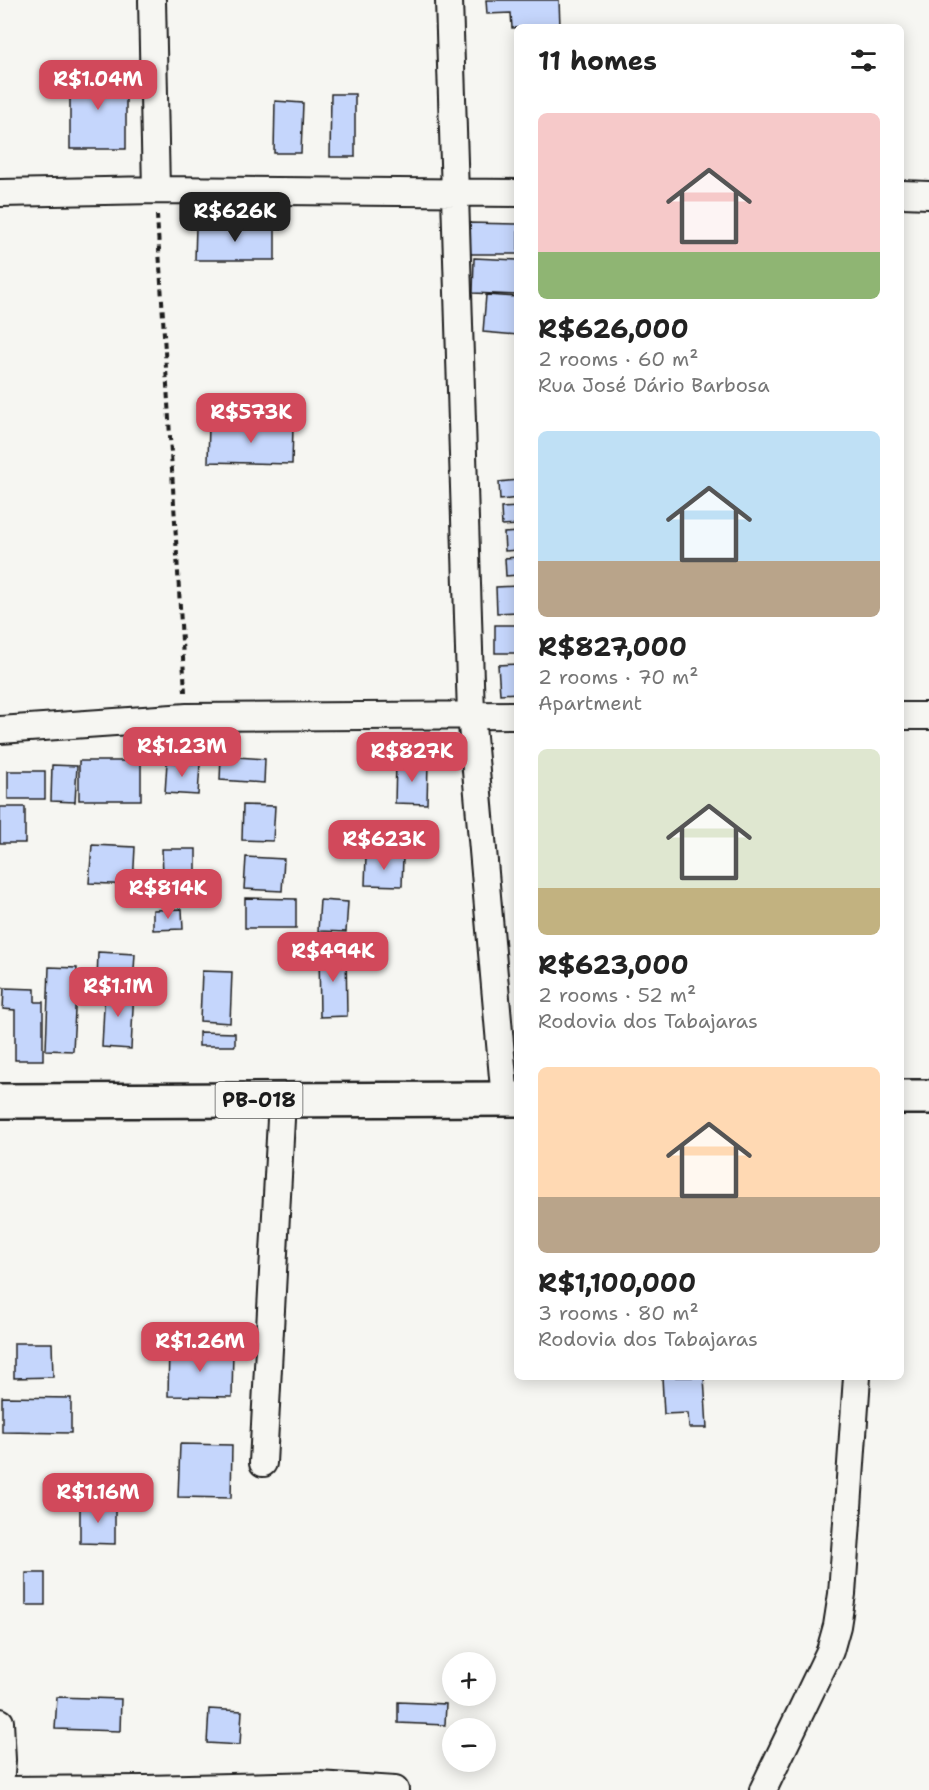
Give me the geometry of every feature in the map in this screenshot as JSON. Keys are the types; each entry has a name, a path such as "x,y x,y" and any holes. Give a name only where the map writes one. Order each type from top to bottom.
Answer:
{"main road":[{"path":"904,1096 929,1097"},
{"name":"PB-018","path":"0,1101 511,1099"}],"street":[{"path":"152,0 156,190"},
{"path":"449,0 471,714 511,1099"},
{"path":"0,193 156,190 514,193"},
{"path":"904,194 929,195"},
{"path":"0,730 187,717 514,715"},
{"path":"904,716 929,716"},
{"path":"263,1463 282,1100"},
{"path":"763,1790 830,1651 837,1626 842,1594 857,1380"},
{"path":"0,1722 2,1760 0,1785"},
{"path":"0,1790 145,1790 318,1785 395,1790"}],"path":[{"path":"156,190 187,717"}],"building":[{"path":"486,0 559,0 560,24 514,24 512,28 511,13 487,14"},
{"path":"70,73 126,73 126,149 70,149"},
{"path":"331,94 355,94 355,157 330,157"},
{"path":"275,101 303,103 301,153 274,153"},
{"path":"467,223 514,224 514,254 468,254"},
{"path":"196,226 275,226 275,260 195,260"},
{"path":"474,258 514,260 514,295 473,293"},
{"path":"486,295 514,297 514,335 483,332"},
{"path":"209,425 293,426 292,464 208,462"},
{"path":"514,480 514,498 500,500 499,482"},
{"path":"514,507 514,525 502,526 501,508"},
{"path":"514,532 514,550 505,551 504,533"},
{"path":"514,557 514,575 506,576 505,558"},
{"path":"514,586 514,612 497,613 496,587"},
{"path":"495,625 514,625 514,653 495,653"},
{"path":"514,664 514,693 500,694 498,665"},
{"path":"221,756 265,759 264,783 220,780"},
{"path":"79,761 141,761 141,800 79,800"},
{"path":"396,761 428,762 427,804 395,803"},
{"path":"167,762 200,764 198,795 165,793"},
{"path":"52,765 77,766 75,802 51,801"},
{"path":"8,771 45,771 45,799 8,799"},
{"path":"243,805 275,806 273,841 242,840"},
{"path":"0,807 25,807 25,843 0,843"},
{"path":"92,845 135,847 133,885 89,883"},
{"path":"162,849 196,849 196,873 163,874"},
{"path":"366,856 403,857 402,886 365,885"},
{"path":"246,857 284,859 282,891 244,889"},
{"path":"245,898 296,899 296,928 245,928"},
{"path":"320,900 348,902 346,932 318,931"},
{"path":"182,909 183,929 153,930 153,910"},
{"path":"319,950 346,950 347,1016 320,1017"},
{"path":"98,952 135,954 133,985 97,982"},
{"path":"49,967 77,968 73,1051 46,1050"},
{"path":"202,971 232,972 230,1023 200,1021"},
{"path":"105,987 134,988 131,1049 102,1047"},
{"path":"4,988 35,989 35,1002 43,1002 43,1060 15,1060 15,1010 3,1009"},
{"path":"199,1032 235,1033 235,1046 199,1046"},
{"path":"14,1343 52,1343 53,1377 14,1378"},
{"path":"169,1348 233,1350 232,1397 168,1396"},
{"path":"662,1380 704,1380 707,1428 689,1428 688,1413 664,1414"},
{"path":"2,1397 71,1398 71,1433 2,1432"},
{"path":"180,1444 232,1445 231,1498 178,1497"},
{"path":"80,1504 115,1504 115,1544 80,1543"},
{"path":"26,1573 45,1573 45,1605 26,1605"},
{"path":"57,1697 121,1699 120,1731 55,1729"},
{"path":"398,1702 442,1704 442,1706 446,1706 445,1718 442,1718 442,1725 398,1723"},
{"path":"209,1709 242,1711 240,1745 207,1743"}]}
